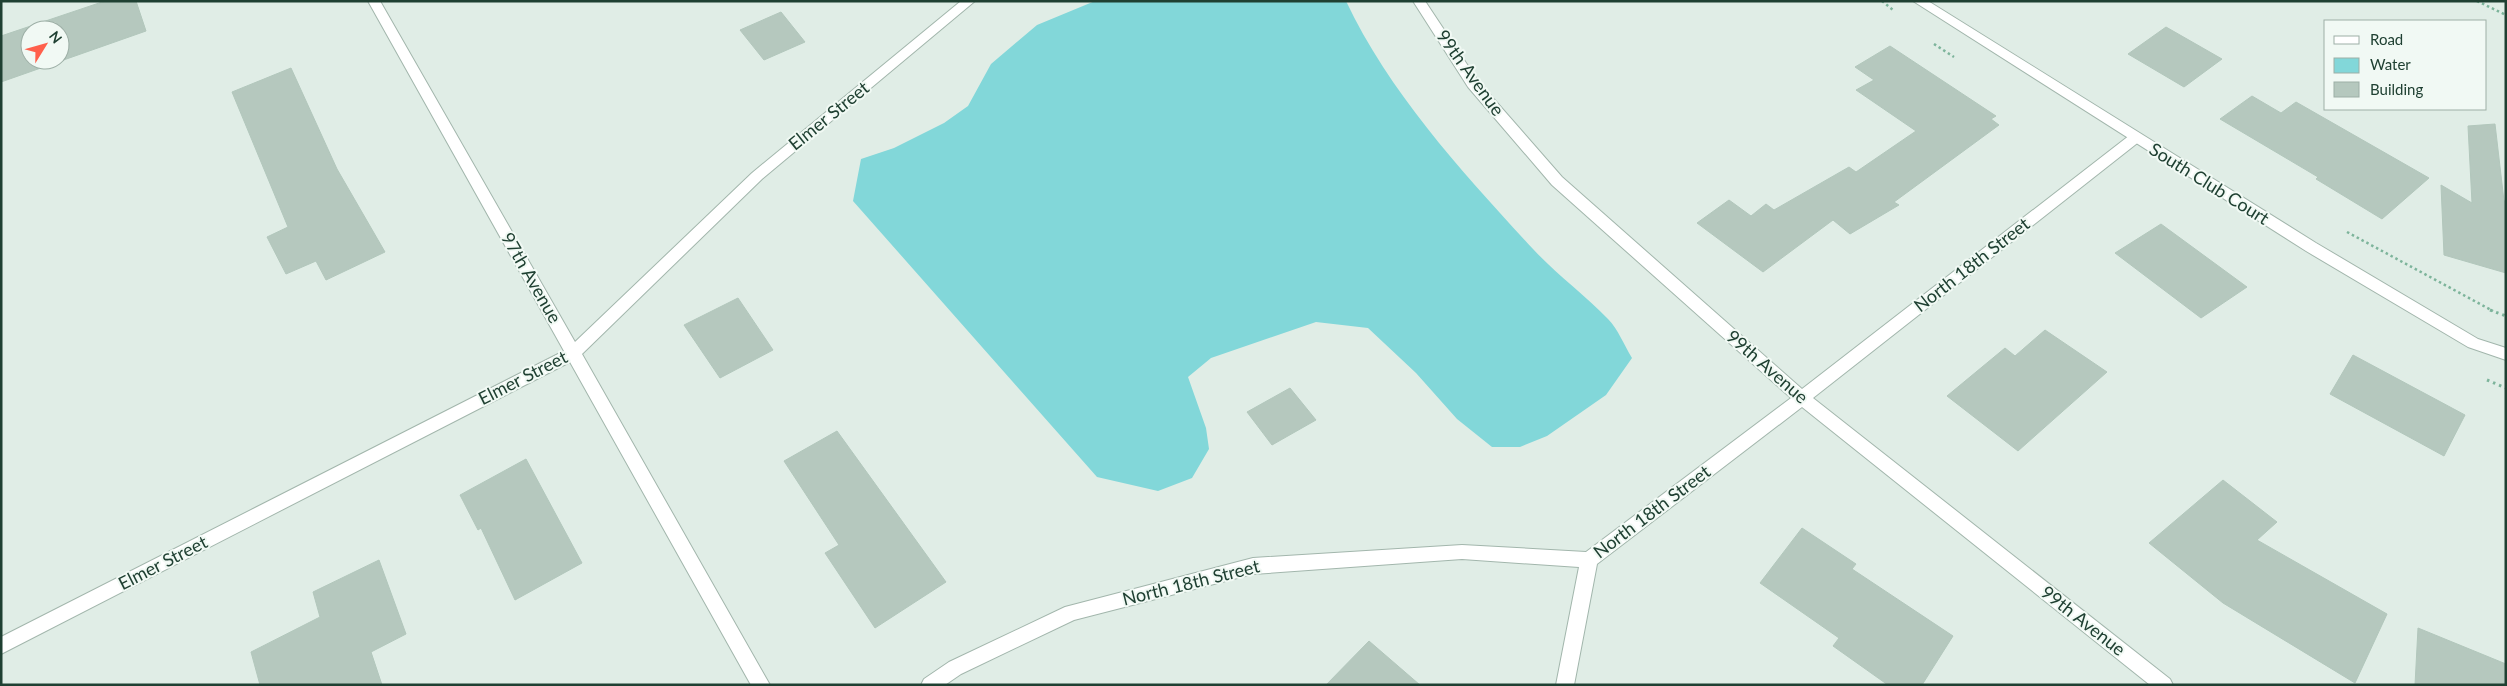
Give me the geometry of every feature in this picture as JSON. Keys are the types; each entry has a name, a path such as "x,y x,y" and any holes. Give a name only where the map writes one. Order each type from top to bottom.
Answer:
{"street":[{"name":"97th Avenue","path":"374,1 761,685"},
{"name":"Elmer Street","path":"1,646 573,353 756,176 969,1"},
{"name":"99th Avenue","path":"1419,1 1473,84 1557,181 1802,398 2164,685"},
{"name":"South Club Court","path":"1919,1 2135,138 2473,343 2506,354"},
{"name":"North 18th Street","path":"930,685 955,668 1072,613 1253,566 1462,552 1589,560 1802,398 2135,138"},
{"path":"1565,685 1589,560"}],"path":[{"path":"2477,1 2506,15"}],"water":[{"path":"1095,1 1346,1 1384,68 1430,132 1507,221 1542,258 1615,327 1632,358 1606,395 1547,436 1520,447 1492,447 1457,419 1416,373 1368,328 1316,322 1211,358 1188,377 1206,428 1209,449 1192,478 1158,491 1097,477 853,201 861,159 894,148 944,123 968,106 991,64 1037,25"}],"building":[{"path":"105,1 136,1 146,31 70,58 70,20 49,20"},
{"path":"781,12 805,42 764,60 740,30"},
{"path":"2166,27 2222,59 2184,87 2128,54"},
{"path":"20,30 20,70 35,70 1,82 1,36"},
{"path":"1890,46 1996,116 1991,119 1999,125 1894,202 1899,205 1850,234 1833,220 1763,272 1697,223 1729,200 1751,216 1766,204 1774,210 1849,167 1856,172 1916,131 1856,90 1874,80 1855,67"},
{"path":"291,68 337,169 385,252 326,280 316,261 286,274 267,237 288,227 232,92"},
{"path":"2252,96 2281,113 2296,102 2429,178 2382,219 2316,179 2318,177 2220,119"},
{"path":"2495,124 2504,201 2506,201 2506,273 2444,255 2441,185 2472,203 2468,126"},
{"path":"2161,224 2247,287 2201,318 2115,253"},
{"path":"738,298 773,350 720,378 684,325"},
{"path":"2045,330 2107,372 2018,451 1947,396 2005,348 2015,356"},
{"path":"2353,355 2465,415 2444,456 2330,394"},
{"path":"1290,388 1316,420 1272,445 1247,412"},
{"path":"837,431 946,582 875,628 825,553 839,545 784,461"},
{"path":"526,459 582,563 515,600 481,528 478,530 460,495"},
{"path":"2223,480 2277,522 2257,540 2387,614 2355,683 2223,603 2149,543"},
{"path":"1802,528 1856,564 1852,569 1953,636 1922,685 1888,685 1833,646 1839,638 1760,583"},
{"path":"379,560 406,634 371,652 382,685 260,685 251,652 320,617 313,592"},
{"path":"2418,628 2506,664 2506,685 2415,685"},
{"path":"1369,641 1420,685 1326,685"}]}
